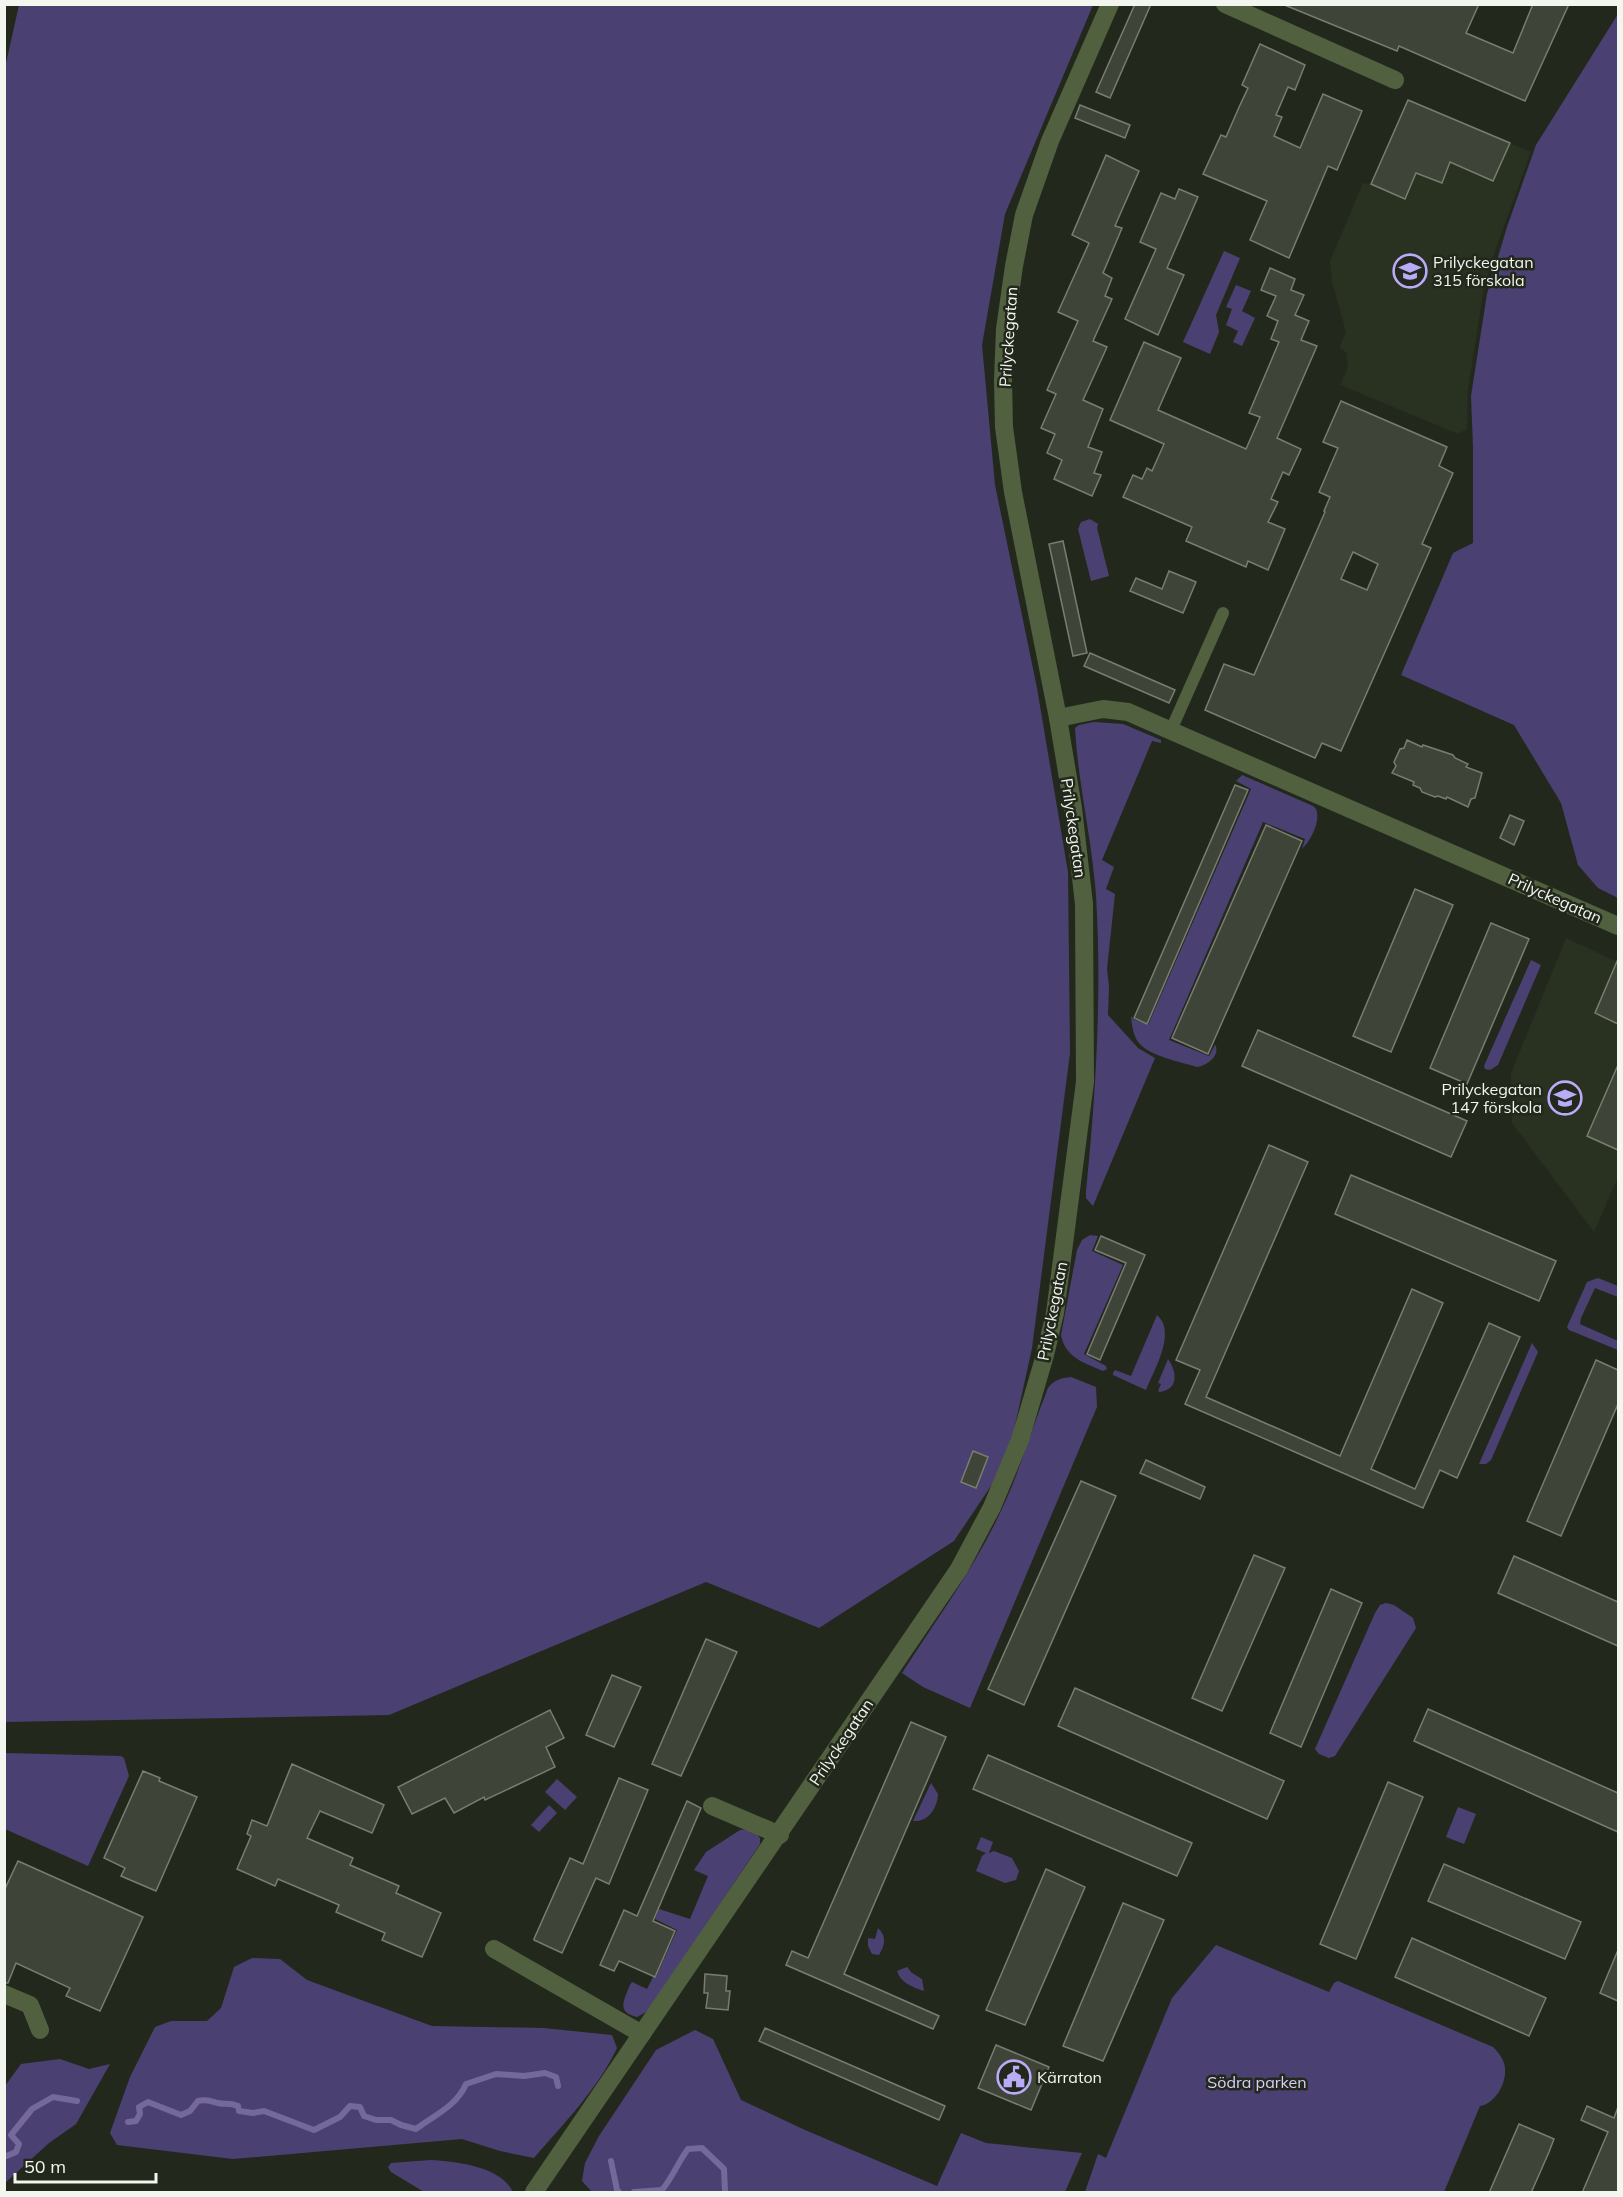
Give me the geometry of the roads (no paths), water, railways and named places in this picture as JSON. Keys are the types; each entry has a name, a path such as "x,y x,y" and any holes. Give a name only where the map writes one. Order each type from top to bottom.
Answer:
{"street":[{"name":"Prilyckegatan","path":"534,2193 959,1569 992,1507 1020,1440 1045,1355 1055,1313 1085,1082 1084,904 1073,808 1058,718 1013,492 1003,404 1005,329 1024,214 1050,141 1110,4"},
{"path":"1225,4 1395,80"},
{"name":"Prilyckegatan","path":"1058,718 1103,709 1128,712 1618,926"},
{"path":"712,1806 780,1834"},
{"path":"494,1948 642,2034"},
{"path":"4,1994 30,2006 39,2030"}],"lane":[{"path":"1171,730 1222,613"}],"waterway":[{"path":"128,2122 136,2121 140,2114 139,2107 148,2102 181,2115 190,2111 198,2101 206,2100 235,2105 238,2106 239,2111 253,2113 264,2111 314,2130 340,2117 350,2106 360,2107 364,2116 376,2120 391,2120 416,2129 451,2105 466,2084 496,2074 524,2076 545,2073 556,2077 558,2086"},
{"path":"4,2157 16,2152 19,2144 11,2135 32,2109 53,2097 77,2101"},
{"path":"634,2192 662,2190 688,2149 702,2148 724,2169 725,2192"},
{"path":"611,2161 619,2192"}],"place":[{"name":"Prilyckegatan 315 förskola","path":"1410,271"},
{"name":"Prilyckegatan 147 förskola","path":"1565,1098"},
{"name":"Kärraton","path":"1014,2077"}],"park label":[{"name":"Södra parken","path":"1257,2082"}]}
